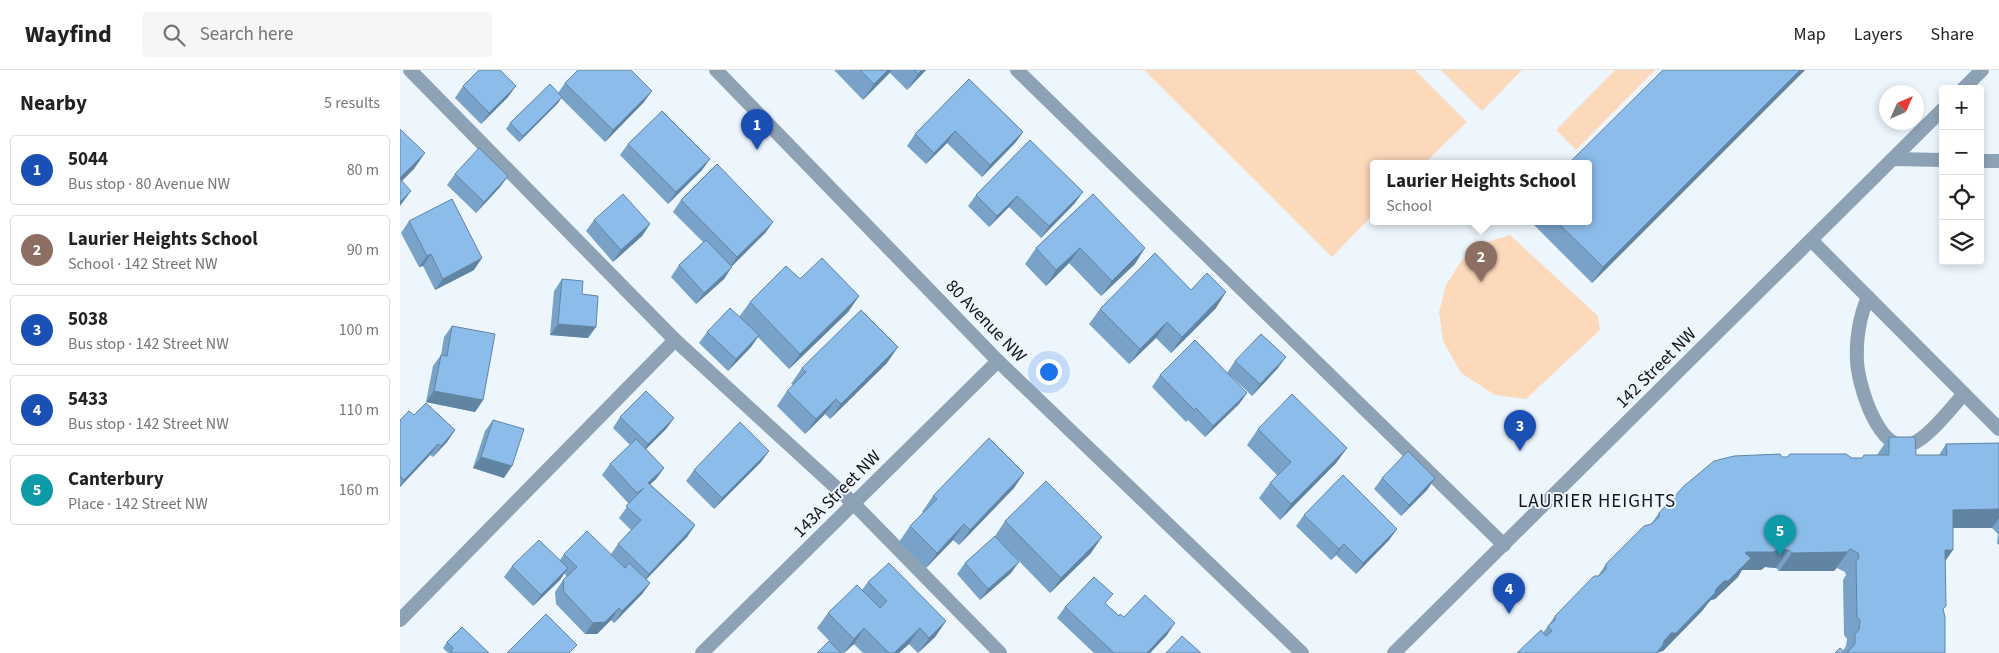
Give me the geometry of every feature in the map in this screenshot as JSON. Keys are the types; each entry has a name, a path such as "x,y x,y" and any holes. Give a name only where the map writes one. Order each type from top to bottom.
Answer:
{"street":[{"path":"410,70 675,340 854,503 994,651"},
{"name":"80 Avenue NW","path":"716,70 998,361 1302,653"},
{"path":"1017,70 1504,545"},
{"path":"1967,85 1982,70"},
{"name":"142 Street NW","path":"1394,653 1939,113"},
{"path":"1893,158 1939,160"},
{"path":"1984,161 1999,161"},
{"path":"1811,240 1999,429"},
{"path":"1868,297 1861,314 1857,363 1863,393 1875,423 1888,439 1899,446 1911,444 1926,434 1964,394"},
{"path":"400,620 675,340"},
{"name":"143A Street NW","path":"702,653 998,361"}],"shaded area":[{"path":"1144,70 1415,70 1467,122 1428,160 1370,160 1370,218 1332,257"},
{"path":"1441,70 1522,70 1482,111"},
{"path":"1615,70 1655,70 1576,150 1556,130"},
{"path":"1510,235 1598,316 1600,330 1526,399 1495,395 1461,373 1443,341 1439,312 1446,285 1461,261 1485,243"}],"building":[{"path":"479,70 500,70 516,86 489,113 463,86"},
{"path":"578,70 631,70 652,91 613,130 565,83"},
{"path":"860,70 888,70 874,84"},
{"path":"914,70 922,70 918,74"},
{"path":"1663,70 1800,70 1603,267 1560,225 1592,225 1592,160 1572,160"},
{"path":"969,79 1023,132 990,165 955,131 934,153 915,134"},
{"path":"550,84 562,97 523,136 510,123"},
{"path":"662,111 710,159 676,192 628,144"},
{"path":"400,129 425,153 400,178"},
{"path":"1030,140 1083,192 1049,226 1017,196 997,216 976,195"},
{"path":"479,148 508,176 484,202 455,174"},
{"path":"717,164 773,222 737,257 681,200"},
{"path":"400,179 411,191 400,202"},
{"path":"623,194 650,224 621,250 594,220"},
{"path":"1093,194 1145,248 1112,281 1080,248 1056,270 1036,248"},
{"path":"452,199 482,258 443,279 431,254 427,256 409,221"},
{"path":"706,240 732,267 704,293 679,265"},
{"path":"1155,253 1191,290 1207,273 1226,292 1182,337 1167,322 1140,349 1100,309"},
{"path":"822,258 859,296 800,354 750,302 786,266 800,279"},
{"path":"562,279 583,281 582,294 598,296 596,327 558,324"},
{"path":"730,308 759,335 736,359 707,332"},
{"path":"861,310 898,347 841,404 836,399 816,419 787,391 806,372 802,368"},
{"path":"452,326 495,334 483,400 434,391 441,355 447,356"},
{"path":"1261,334 1286,357 1260,384 1235,361"},
{"path":"1195,340 1247,393 1213,426 1196,408 1194,410 1160,375"},
{"path":"646,391 674,418 648,444 620,417"},
{"path":"1292,394 1347,448 1291,504 1270,483 1291,462 1258,429"},
{"path":"426,403 455,430 441,446 438,444 404,480 400,476 400,420 409,411 414,415"},
{"path":"493,420 524,429 512,466 481,457"},
{"path":"740,422 769,451 722,498 694,470"},
{"path":"1889,437 1915,437 1916,455 1947,455 1946,444 1999,443 1999,509 1953,510 1953,550 1945,550 1946,606 1943,609 1945,617 1945,653 1847,653 1855,644 1855,634 1859,630 1856,561 1859,558 1858,553 1850,549 1847,552 1792,553 1789,550 1778,549 1774,552 1745,553 1751,558 1728,581 1724,581 1716,589 1715,593 1676,633 1671,633 1656,653 1517,653 1541,630 1546,636 1552,631 1548,626 1555,620 1555,616 1594,576 1599,576 1606,569 1606,564 1644,526 1651,524 1659,517 1659,513 1684,486 1714,461 1734,456 1780,454 1782,457 1787,457 1790,454 1846,454 1852,458 1862,458 1864,455 1889,455"},
{"path":"989,438 1024,473 970,530 964,524 937,553 910,526 937,499 933,496"},
{"path":"636,439 664,468 648,483 695,525 649,574 618,544 641,520 626,506 644,488 637,493 610,464"},
{"path":"1408,451 1435,478 1409,505 1382,478"},
{"path":"1343,475 1397,529 1363,563 1344,544 1339,549 1304,515"},
{"path":"1046,481 1102,537 1061,578 1005,521"},
{"path":"587,531 625,568 629,563 650,583 622,611 619,608 605,622 593,623 564,592 563,580 577,567 564,554"},
{"path":"995,536 1019,562 988,589 965,563"},
{"path":"539,540 568,568 541,595 512,566"},
{"path":"889,563 946,621 929,638 920,628 894,653 889,653 864,628 854,639 828,613 857,585 880,608 887,601 868,582"},
{"path":"1094,577 1113,594 1105,603 1119,616 1120,614 1124,617 1145,595 1175,623 1147,653 1114,653 1065,607"},
{"path":"546,614 577,645 569,653 507,653"},
{"path":"462,627 489,653 453,653 451,651 453,648 447,642"},
{"path":"1182,636 1201,653 1166,653"},
{"path":"829,641 841,653 817,653"},
{"path":"1840,648 1846,653 1835,653"}],"place":[{"name":"5044","path":"757,150"},
{"name":"Laurier Heights School","path":"1481,282"},
{"name":"5038","path":"1520,451"},
{"name":"Canterbury","path":"1780,556"},
{"name":"5433","path":"1509,614"}],"district":[{"name":"LAURIER HEIGHTS","path":"1597,501"}]}
